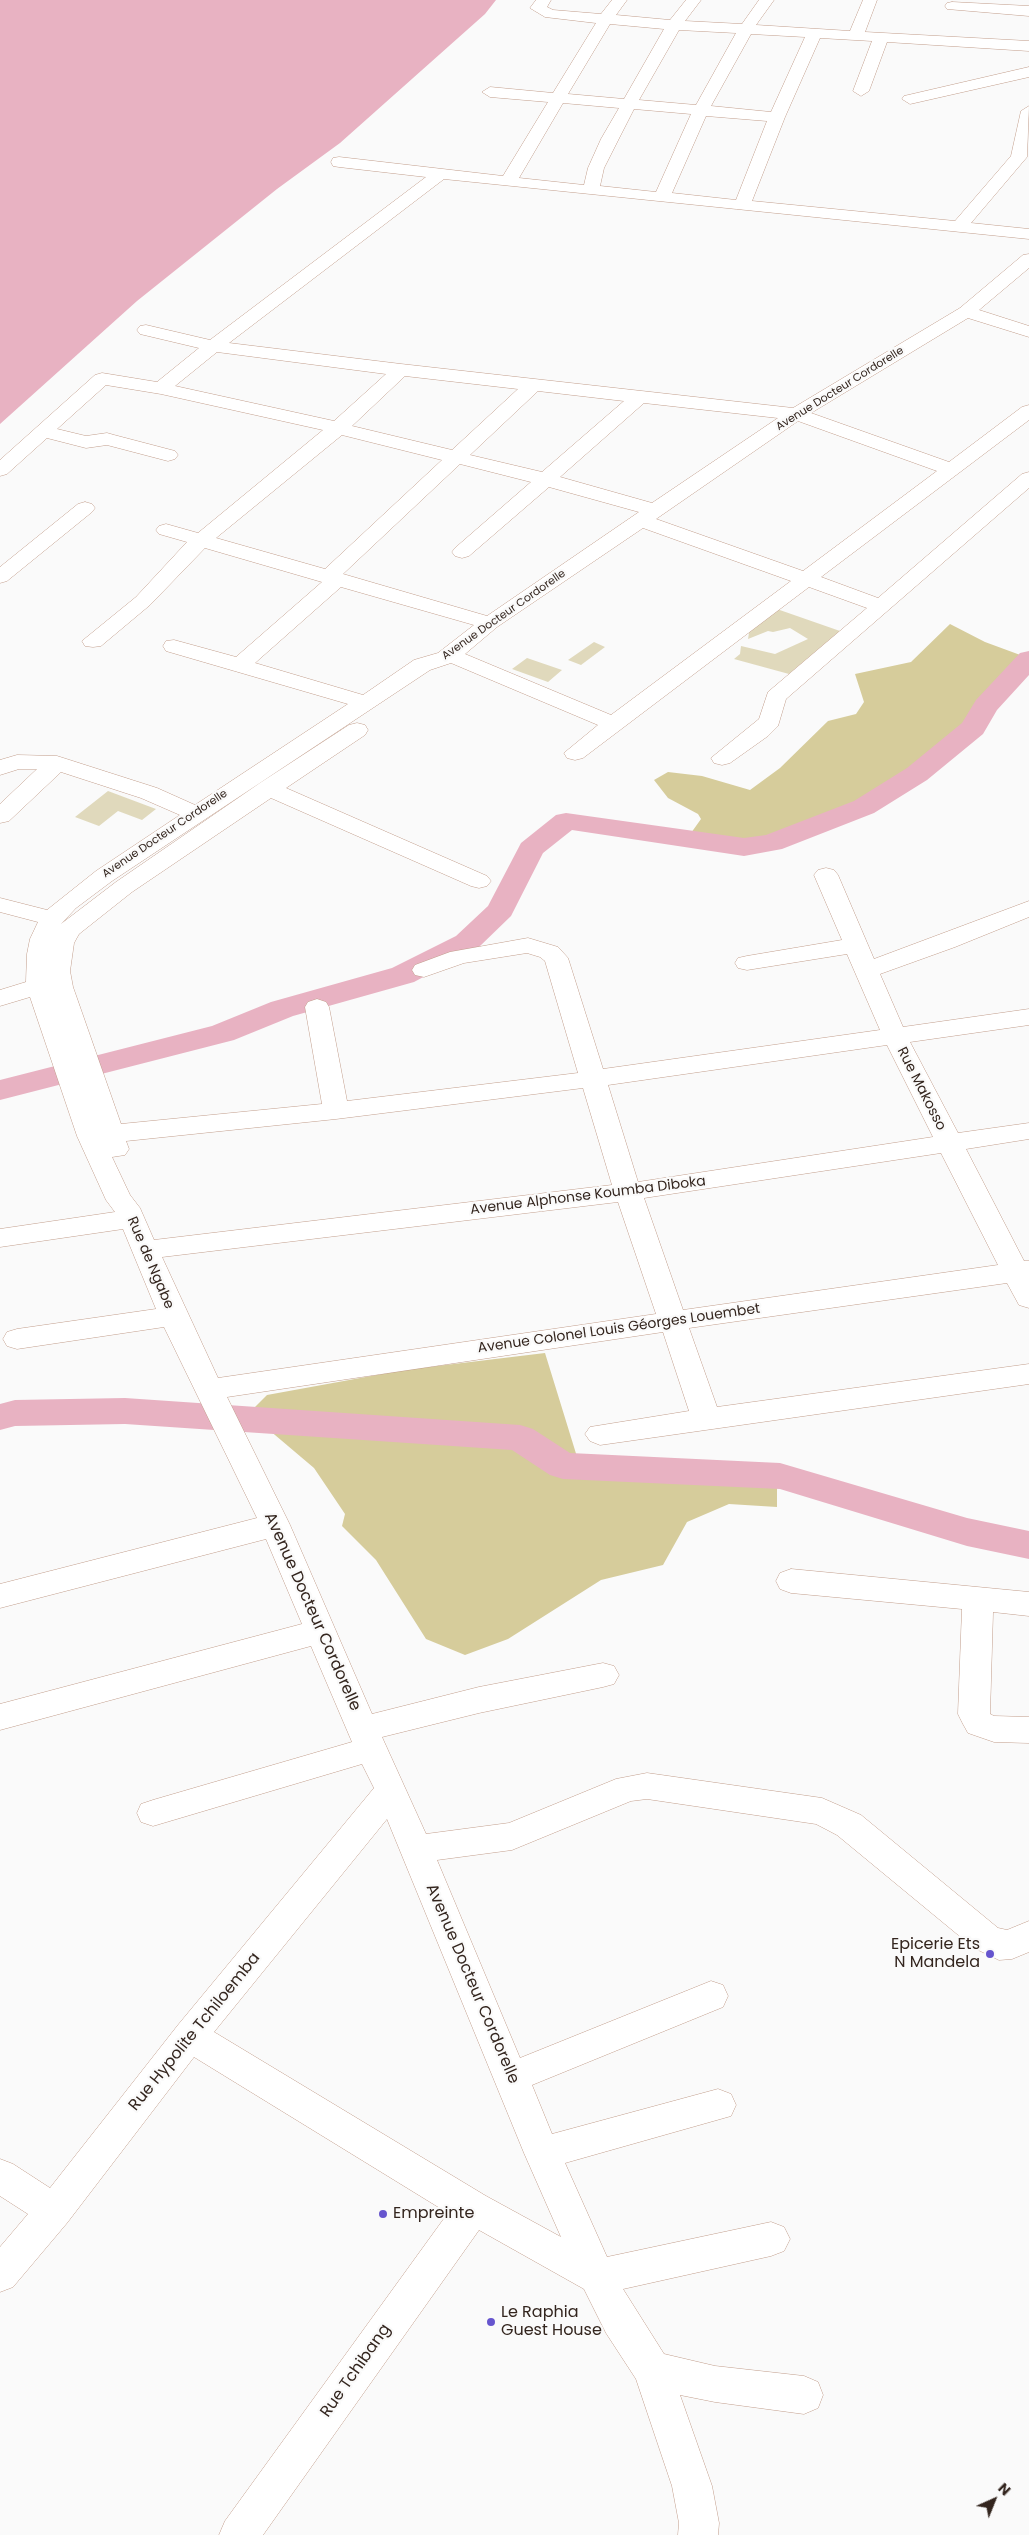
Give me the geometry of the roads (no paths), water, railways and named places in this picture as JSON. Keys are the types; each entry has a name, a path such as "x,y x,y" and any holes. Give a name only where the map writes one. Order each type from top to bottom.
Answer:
{"street":[{"path":"544,0 538,8 543,12 674,25 1029,46"},
{"path":"508,182 606,18 620,0"},
{"path":"591,190 596,168 609,139 674,25 694,0"},
{"path":"662,197 701,110 746,30 767,0"},
{"path":"856,36 870,0"},
{"path":"943,42 953,3 1029,11"},
{"path":"742,204 777,117 815,33"},
{"path":"861,91 881,38"},
{"path":"910,100 1029,72"},
{"path":"490,92 777,117"},
{"path":"958,226 1019,157 1029,111"},
{"path":"339,162 508,182 1029,234"},
{"path":"161,388 213,346 440,174"},
{"name":"Avenue Docteur Cordorelle","path":"77,1067 46,1012 39,986 37,969 42,939 52,918 68,903 104,876 364,702 422,665 448,657 490,623 796,414 966,312 1029,259"},
{"path":"966,312 1029,332"},
{"path":"146,330 213,346 401,370 796,414 952,470"},
{"path":"93,641 143,601 201,540 338,428 401,370"},
{"path":"0,470 102,379 161,388 338,428 544,479 649,516 879,605"},
{"path":"240,665 333,578 455,456 533,385"},
{"path":"462,552 641,396"},
{"path":"575,753 1029,411"},
{"path":"44,432 86,442 108,440 168,455"},
{"path":"722,758 760,731 770,721 776,697 879,605 1029,478"},
{"path":"0,577 85,508"},
{"path":"166,530 490,623"},
{"path":"174,646 364,702"},
{"path":"77,1067 58,971 62,943 69,930 124,887 439,674 448,657 613,724"},
{"path":"0,768 17,762 56,763 149,793 196,814"},
{"path":"1,816 56,763"},
{"path":"268,788 479,881"},
{"name":"Rue Makosso","path":"826,875 865,971 895,1037 949,1143 1023,1271 1029,1298"},
{"path":"0,905 52,918"},
{"path":"865,971 946,942 1029,908"},
{"path":"424,970 459,957 528,945 549,952 556,958 628,1192 707,1420"},
{"path":"747,963 856,945"},
{"path":"0,998 39,986"},
{"path":"317,1007 336,1111"},
{"path":"101,1135 336,1111 592,1080 1029,1017"},
{"name":"Rue de Ngabe","path":"77,1067 101,1135 110,1182 119,1200 129,1213 173,1316 230,1436"},
{"name":"Avenue Alphonse Koumba Diboka","path":"146,1250 628,1192 1029,1131"},
{"path":"0,1238 129,1213"},
{"name":"Avenue Colonel Louis Géorges Louembet","path":"212,1396 673,1321 1023,1271"},
{"path":"17,1339 173,1316"},
{"path":"600,1434 1029,1374"},
{"name":"Avenue Docteur Cordorelle","path":"230,1436 275,1525 367,1739 391,1790 542,2153 597,2276 619,2320 652,2370 692,2486 699,2523 698,2535"},
{"path":"0,1596 275,1525"},
{"path":"791,1581 1029,1604"},
{"path":"978,1599 974,1714 979,1724 994,1729 1029,1730"},
{"path":"0,1717 321,1631"},
{"path":"153,1814 480,1700 603,1675"},
{"path":"415,1849 512,1836 628,1788 647,1786 808,1807 834,1816 849,1825 986,1938 999,1945 1012,1944 1029,1936"},
{"name":"Rue Hypolite Tchiloemba","path":"0,2275 54,2211 190,2036 391,1790"},
{"path":"512,2077 711,1996"},
{"path":"190,2036 472,2208 597,2276 771,2239"},
{"path":"542,2153 718,2104"},
{"path":"0,2176 54,2211"},
{"name":"Rue Tchibang","path":"239,2535 472,2208"},
{"path":"652,2370 715,2384 804,2395"}],"waterway":[{"path":"0,1090 223,1033 282,1009 403,975 467,942 501,910 531,849 566,821 744,847 772,843 864,807 917,774 973,728 986,706 1029,659"},
{"path":"0,1417 15,1413 125,1411 520,1438 563,1466 780,1476 967,1532 1029,1545"}],"place":[{"name":"Epicerie Ets N Mandela","path":"990,1954"},
{"name":"Empreinte","path":"383,2214"},
{"name":"Le Raphia Guest House","path":"491,2322"}]}
